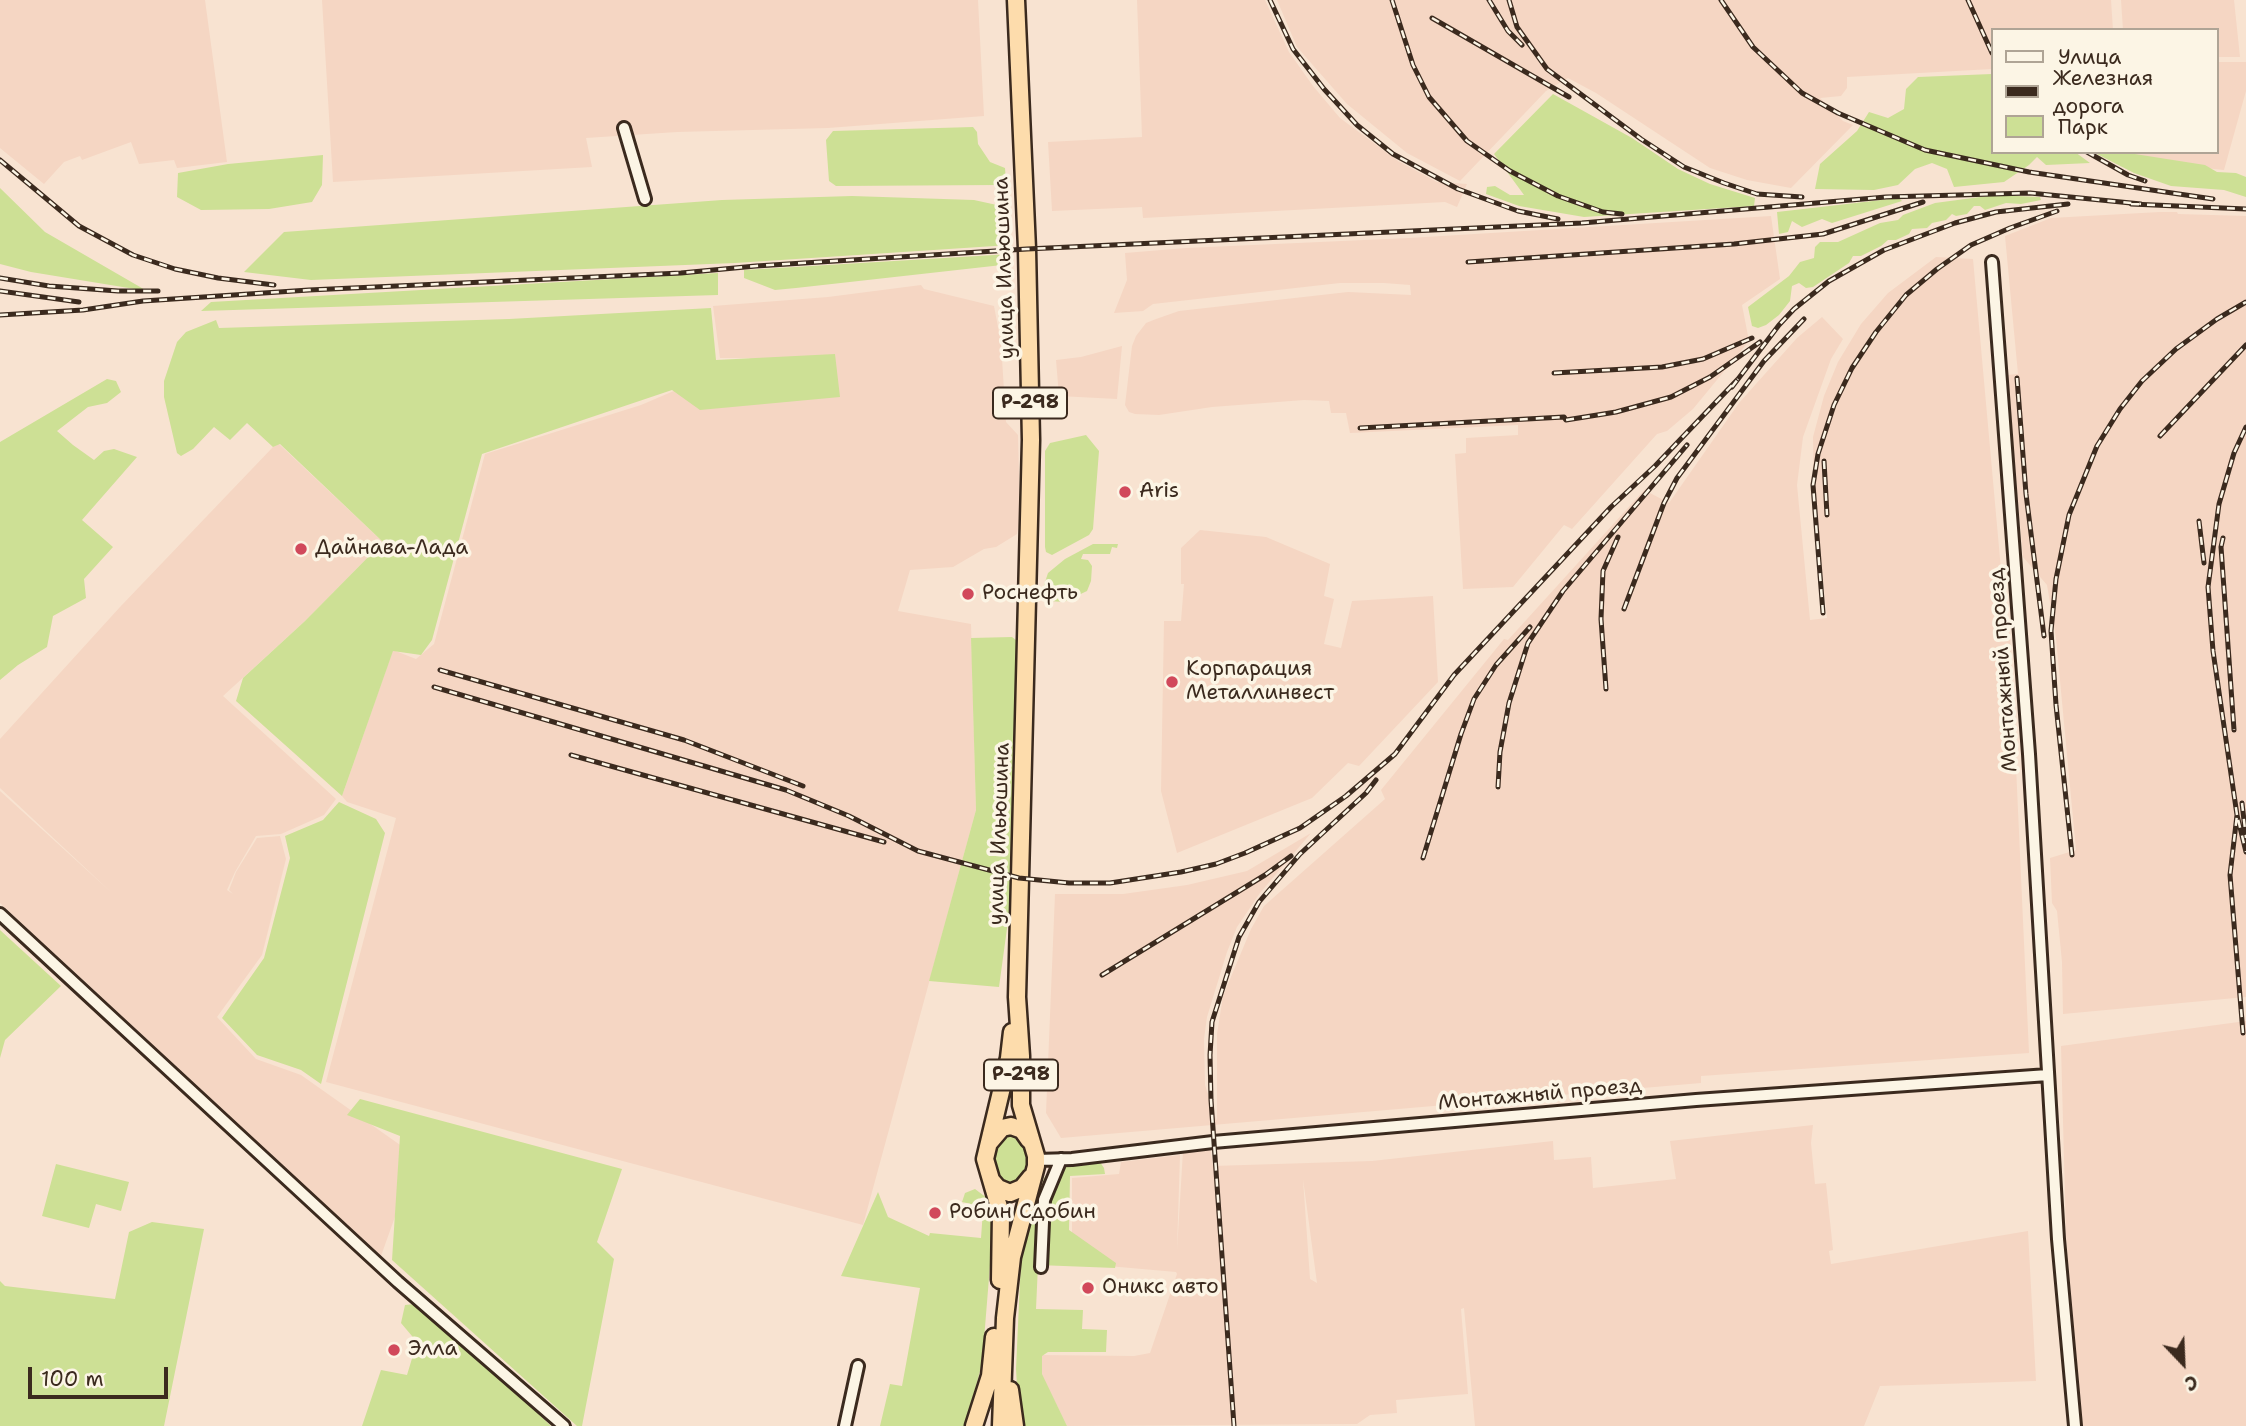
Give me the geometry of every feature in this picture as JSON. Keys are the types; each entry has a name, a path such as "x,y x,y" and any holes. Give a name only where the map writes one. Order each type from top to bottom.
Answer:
{"highway":[{"name":"улица Ильюшина","path":"1016,0 1027,249 1031,440 1017,998"},
{"name":"Р-298","path":"1007,1260 1001,1214 985,1159 1009,1058 1017,998"},
{"name":"Р-298","path":"994,1426 1007,1260 1035,1160 1021,1104 1017,998"},
{"path":"987,1147 998,1132 1012,1126 1025,1133 1035,1160 1026,1185 1013,1192 1003,1191 990,1179"},
{"name":"Р-298","path":"974,1426 990,1376 1005,1279"},
{"name":"Р-298","path":"1001,1426 1005,1279"},
{"path":"1005,1279 1012,1332 1010,1387 1015,1426"}],"street":[{"path":"624,128 645,199"},
{"name":"Монтажный проезд","path":"1992,262 2029,754 2059,1239 2075,1426"},
{"path":"0,914 398,1282 564,1426"},
{"name":"Монтажный проезд","path":"1035,1160 1696,1100 2048,1075"},
{"path":"1041,1267 1044,1200 1061,1159"},
{"path":"845,1426 858,1366"}],"shaded area":[{"path":"0,0 205,0 227,162 177,168 174,160 139,164 131,142 82,160 80,156 64,162 44,184 0,148"},
{"path":"322,0 978,0 984,116 828,128 677,132 586,138 592,167 333,182"},
{"path":"1137,0 1265,0 1289,52 1340,118 1398,161 1437,182 1467,184 1457,207 1445,202 1143,218 1142,207 1052,211 1048,142 1142,137"},
{"path":"1277,0 2111,0 2113,28 1990,28 1990,69 1847,77 1847,88 1841,96 1820,98 1843,121 1853,125 1791,188 1747,180 1710,168 1596,93 1568,78 1546,91 1460,181 1407,153 1347,104 1297,47"},
{"path":"2121,0 2234,0 2240,57 2218,57 2218,28 2123,28"},
{"path":"2218,62 2246,62 2246,91 2224,170 2128,160 2110,154 2218,154"},
{"path":"2160,212 2246,216 2246,997 2063,1014 2062,962 2057,911 2052,903 2050,858 2076,850 2056,638 2047,585 2023,557 2007,375 2018,374 2005,236 2051,218"},
{"path":"1771,216 1780,279 1742,305 1749,341 1693,409 1667,431 1657,434 1572,529 1564,525 1513,587 1463,589 1455,454 1466,453 1466,438 1518,435 1518,425 1350,433 1346,413 1331,413 1329,401 1304,400 1212,407 1159,415 1135,414 1129,412 1125,405 1132,346 1146,323 1156,319 1179,311 1348,292 1411,295 1410,285 1340,283 1153,304 1143,311 1114,313 1127,280 1125,253"},
{"path":"1936,257 1973,259 2004,603 1998,604 2001,626 2010,634 2029,1053 1701,1076 1701,1083 1061,1138 1046,1113 1055,894 1123,894 1187,885 1247,871 1311,833 1260,893 1237,927 1227,952 1207,1017 1204,1039 1205,1085 1217,1121 1217,1034 1223,996 1251,929 1264,906 1385,799 1381,790 1504,639 1508,640 1646,488 1669,503 1739,403 1797,338 1822,317 1843,339 1831,359 1803,437 1797,485 1810,620 1827,618 1814,493 1813,437 1824,396 1838,362 1861,324 1888,293"},
{"path":"921,285 924,289 994,306 1001,343 1006,422 1018,435 1020,520 1017,534 953,567 910,570 898,611 971,624 976,810 863,1225 326,1082 396,818 347,802 342,796 393,650 416,659 434,644 485,454 641,405 751,358 720,358 713,306 828,297"},
{"path":"1122,346 1117,399 1059,396 1056,360 1081,357"},
{"path":"279,444 383,542 305,621 223,696 336,799 324,815 281,834 256,836 235,872 227,890 233,894 229,890 236,872 257,838 280,836 286,859 262,955 217,1017 256,1059 301,1075 403,1147 402,1197 381,1256 0,903 0,791 112,893 0,788 0,739 120,607 273,447"},
{"path":"1200,530 1266,537 1330,564 1324,596 1334,599 1324,644 1341,648 1352,601 1433,596 1438,682 1359,766 1348,763 1312,798 1177,853 1161,791 1164,621 1181,621 1184,584 1181,584 1181,548"},
{"path":"2246,1021 2246,1426 2080,1426 2066,1234 2061,1046"},
{"path":"1813,1125 1811,1143 1815,1184 1826,1183 1833,1250 1829,1251 1831,1264 2028,1231 2036,1381 1880,1386 1864,1426 1475,1426 1464,1308 1461,1309 1468,1394 1396,1400 1397,1413 1370,1415 1357,1424 1067,1426 1041,1374 1041,1355 1134,1356 1150,1353 1177,1274 1074,1263 1072,1178 1119,1174 1121,1162 1180,1155 1177,1250 1183,1151 1210,1147 1213,1166 1372,1161 1553,1141 1554,1160 1591,1157 1593,1188 1676,1179 1670,1141","holes":["1303,1179 1317,1283 1310,1279"]}],"green space":[{"path":"1990,74 1990,154 2078,154 2090,163 2046,165 2037,157 2004,182 1954,187 1947,169 1932,163 1915,169 1898,185 1874,190 1815,189 1820,164 1857,131 1869,112 1888,118 1904,109 1906,89 1918,77"},
{"path":"1553,94 1632,138 1678,169 1710,184 1755,198 1754,206 1584,217 1519,206 1486,194 1487,187 1495,186 1510,195 1524,195 1494,154"},
{"path":"973,127 977,132 978,144 990,162 1005,168 1006,181 999,185 836,186 829,181 826,140 833,131"},
{"path":"2097,154 2135,154 2205,165 2217,172 2236,173 2246,177 2246,197 2224,190 2171,186 2134,173"},
{"path":"323,155 322,185 312,202 269,209 201,210 177,197 178,173 228,164"},
{"path":"0,188 45,232 147,291 31,272 0,264"},
{"path":"1995,195 2040,197 2041,200 2021,204 2006,203 1985,210 1974,206 1967,214 1952,214 1946,220 1932,223 1927,228 1912,229 1909,234 1896,240 1888,240 1861,256 1853,256 1849,263 1813,287 1806,288 1799,283 1792,286 1790,301 1779,315 1766,325 1758,328 1752,326 1748,307 1789,276 1800,262 1814,258 1815,247 1820,242 1838,242 1935,203"},
{"path":"852,196 974,200 1006,207 1010,245 735,263 311,280 244,272 284,232 722,200"},
{"path":"1899,198 1902,201 1832,223 1822,219 1802,227 1792,221 1788,232 1779,234 1777,212"},
{"path":"1011,254 1010,262 1002,265 775,290 744,278 744,270"},
{"path":"718,273 718,295 201,311 211,302"},
{"path":"711,308 716,360 835,354 840,397 700,410 672,390 482,454 432,640 421,655 393,651 342,796 236,701 243,678 305,621 383,542 280,444 273,447 247,423 230,440 214,427 193,449 181,456 177,453 164,397 164,381 177,342 186,332 216,320 219,328 509,319"},
{"path":"107,379 116,381 121,392 107,403 88,407 57,431 94,460 104,451 114,449 137,457 82,520 113,547 84,579 86,598 53,616 47,647 0,680 0,442"},
{"path":"1086,435 1099,451 1093,529 1089,535 1052,555 1046,552 1045,547 1045,451 1050,443"},
{"path":"1093,544 1118,544 1117,548 1112,547 1110,554 1083,554 1081,559 1088,560 1092,566 1087,591 1064,602 1049,601 1043,593 1048,573 1065,559"},
{"path":"1012,637 1021,644 1011,899 999,987 929,981 976,810 971,638"},
{"path":"339,802 376,819 385,833 321,1084 301,1070 257,1055 222,1018 264,958 290,858 285,836 323,820"},
{"path":"0,930 61,986 5,1040 0,1058"},
{"path":"360,1099 622,1169 597,1242 614,1259 582,1426 577,1426 392,1260 400,1136 347,1115"},
{"path":"1005,1135 1017,1135 1023,1141 1028,1159 1022,1180 1010,1187 999,1179 994,1163 997,1146"},
{"path":"1064,1162 1100,1162 1104,1168 1105,1174 1070,1176 1069,1230 1116,1263 1115,1268 1038,1265 1036,1309 1083,1310 1082,1329 1107,1330 1106,1352 1048,1352 1042,1356 1042,1374 1067,1426 1022,1426 1016,1369 1021,1259 1044,1178 1053,1167"},
{"path":"56,1164 129,1182 121,1211 96,1204 89,1228 42,1216"},
{"path":"975,1189 987,1198 994,1216 982,1364 965,1426 880,1426 890,1384 902,1386 920,1288 841,1276 878,1192 888,1217 929,1236 930,1233 981,1238 983,1210 980,1206 962,1202 965,1193"},
{"path":"152,1222 204,1229 164,1426 0,1426 0,1281 5,1286 115,1299 129,1232"},
{"path":"415,1304 482,1360 551,1426 362,1426 381,1370 407,1375 417,1342 401,1323 405,1305"}],"railway":[{"path":"1270,0 1293,49 1324,89 1357,125 1393,154 1458,189 1518,211 1558,219"},
{"path":"1392,0 1413,65 1429,97 1467,141 1510,171 1558,196 1603,212 1622,214"},
{"path":"1489,0 1508,31 1522,45"},
{"path":"1509,0 1517,27 1547,69 1641,139 1684,167 1724,183 1757,194 1802,197"},
{"path":"1721,0 1753,47 1802,93 1838,113 1925,150 2029,172 2213,199"},
{"path":"1968,0 1990,49"},
{"path":"1432,18 1569,97"},
{"path":"2091,154 2128,175 2145,181"},
{"path":"0,160 79,226 133,255 175,269 274,285"},
{"path":"0,315 83,310 143,301 309,290 681,273 1027,249 1582,223 1886,197 2030,193 2141,204"},
{"path":"1468,262 1734,244 1823,234 1923,202"},
{"path":"1732,387 1794,309 1829,281 1884,250 1955,223 1996,212 2068,204"},
{"path":"2131,204 2246,209"},
{"path":"1823,613 1813,485 1818,454 1834,405 1852,368 1876,332 1906,295 1937,269 1971,245 2057,211"},
{"path":"0,278 49,286 158,291"},
{"path":"0,291 79,302"},
{"path":"2072,855 2051,631 2056,579 2069,515 2097,446 2120,409 2142,381 2176,349 2246,302"},
{"path":"1624,609 1664,503 1677,478 1764,361 1804,319"},
{"path":"1554,373 1662,367 1703,359 1752,338"},
{"path":"1360,428 1564,417 1566,420 1616,412 1671,397 1710,377 1760,342"},
{"path":"2160,436 2246,345"},
{"path":"2017,378 2026,494 2044,636"},
{"path":"434,687 786,790 849,816 918,851 1019,878 1069,883 1110,883 1216,864 1300,828 1346,796 1395,754 1454,675 1611,507 1655,466 1738,379"},
{"path":"2237,815 2213,651 2208,587 2219,504 2234,453 2246,427"},
{"path":"1498,787 1500,752 1509,703 1528,643 1563,591 1687,445"},
{"path":"1824,461 1827,515"},
{"path":"2199,521 2204,563"},
{"path":"1606,689 1601,619 1603,571 1618,537"},
{"path":"2223,538 2221,547 2234,730"},
{"path":"1423,858 1474,699 1496,665 1530,627"},
{"path":"440,670 684,740 803,786"},
{"path":"571,755 884,842"},
{"path":"1234,1426 1211,1100 1212,1022 1239,937 1259,902 1300,854 1366,793 1376,780"},
{"path":"2242,803 2246,838"},
{"path":"2243,1033 2230,875 2237,815 2246,852"},
{"path":"1102,975 1265,875 1291,856"}],"place":[{"name":"Aris","path":"1125,492"},
{"name":"Дайнава-Лада","path":"301,549"},
{"name":"Роснефть","path":"968,594"},
{"name":"Kорпарация Металлинвест","path":"1172,682"},
{"name":"Робин Сдобин","path":"935,1213"},
{"name":"Оникс авто","path":"1088,1288"},
{"name":"Элла","path":"394,1350"}]}
